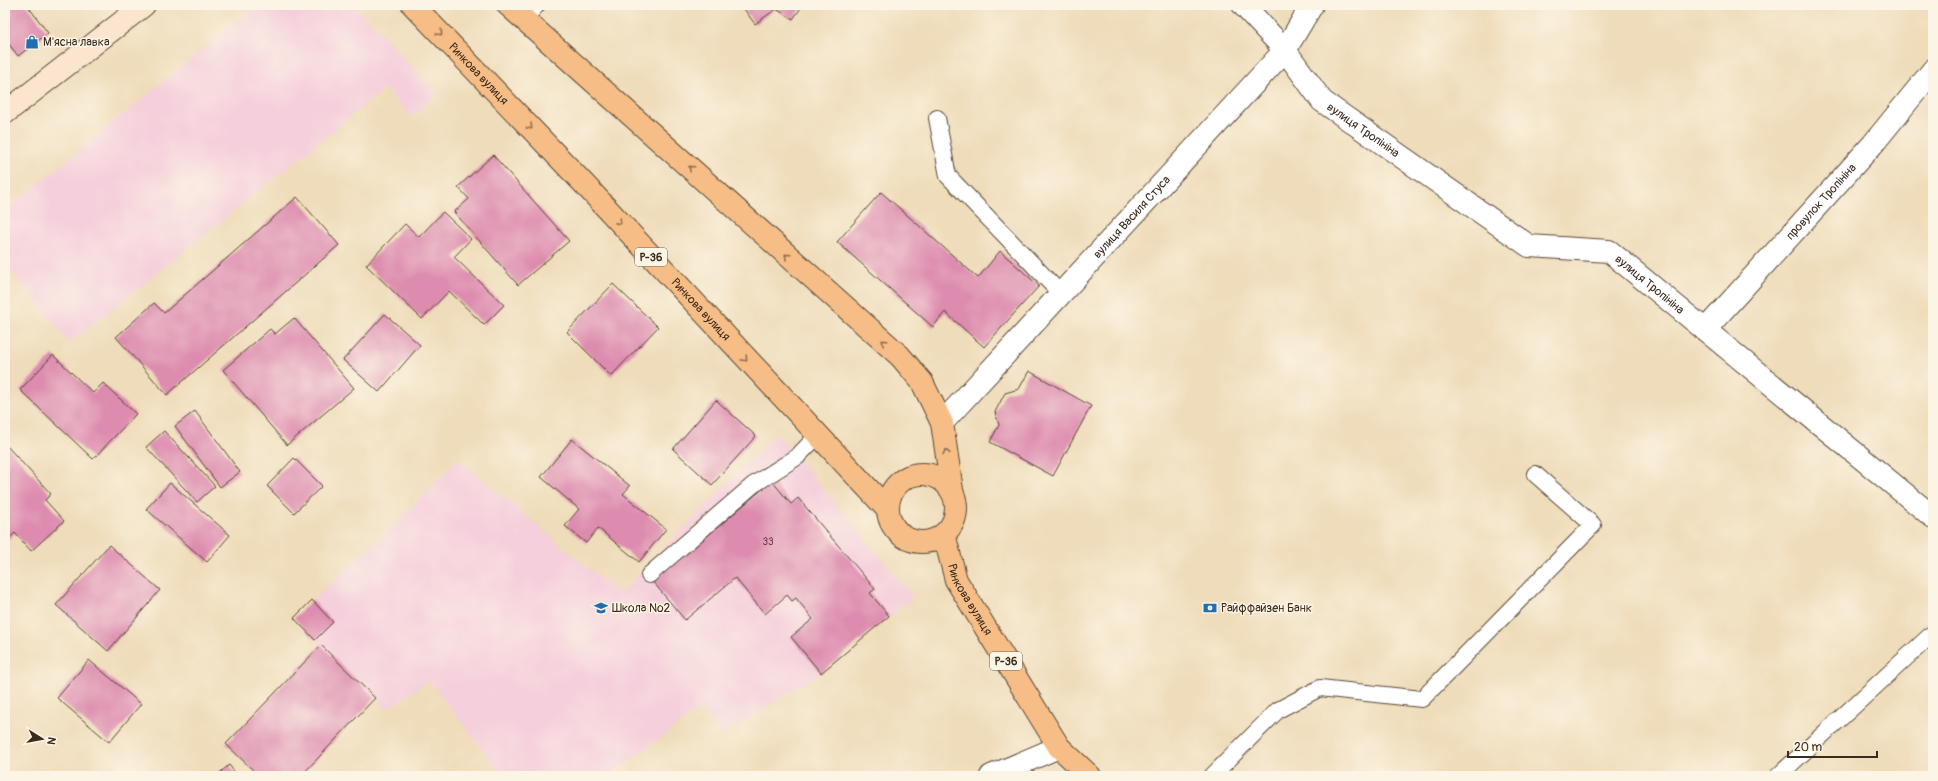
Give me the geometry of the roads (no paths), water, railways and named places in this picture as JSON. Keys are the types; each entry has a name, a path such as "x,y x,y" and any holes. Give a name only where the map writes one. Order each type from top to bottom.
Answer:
{"main road":[{"path":"5,113 144,5"},
{"name":"Ринкова вулиця","path":"413,5 586,186 817,436 888,510 890,521 896,530 904,537 914,542 935,540 944,534 956,580 1059,747 1090,776"},
{"path":"508,5 531,12 900,356 922,382 942,423 952,490 956,499 956,514 951,527 944,534"},
{"path":"888,510 889,499 893,488 902,480 912,475 923,473 934,476 944,482 952,490"}],"street":[{"name":"вулиця Тропініна","path":"1243,5 1285,50 1322,101 1529,246 1609,251 1933,517"},
{"name":"вулиця Василя Стуса","path":"942,423 1062,295 1285,50 1312,5"},
{"name":"провулок Тропініна","path":"1705,330 1873,144 1933,70"},
{"path":"991,776 1059,747"}],"lane":[{"path":"937,118 948,176 1062,295"},
{"path":"649,575 753,485 797,457 817,436"},
{"path":"1212,776 1278,710 1320,688 1422,699 1593,525 1535,474"},
{"path":"1778,776 1933,634"}],"place":[{"name":"М'ясна лавка","path":"32,42"},
{"name":"Школа №2","path":"601,608"},
{"name":"Райффайзен Банк","path":"1210,608"}]}
